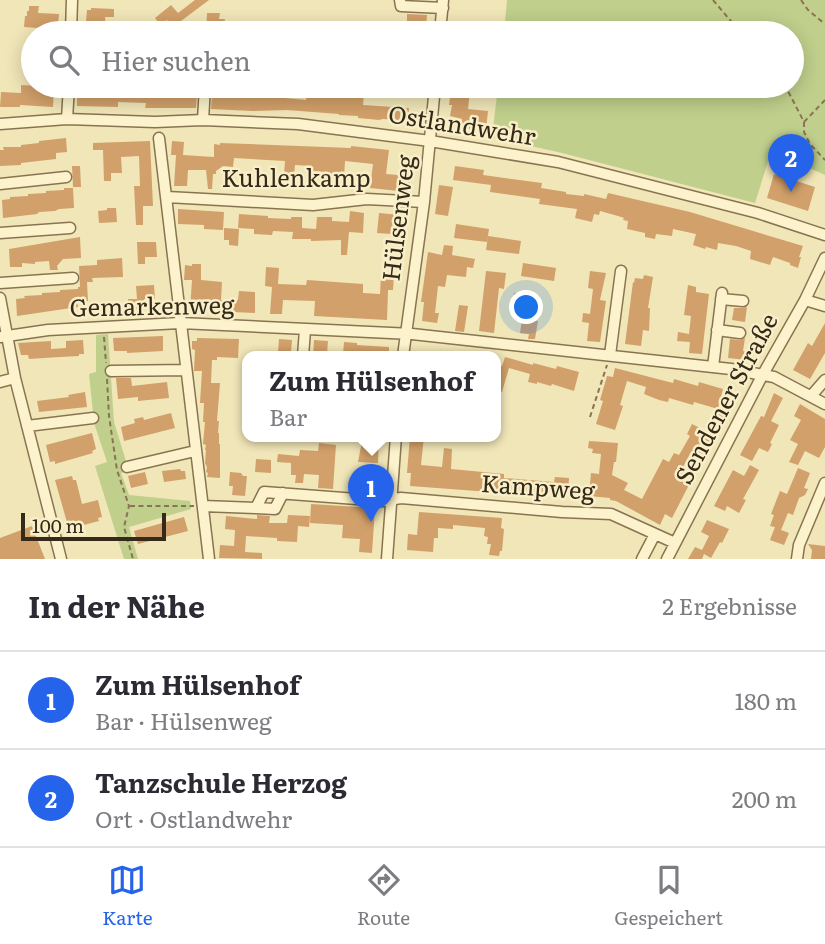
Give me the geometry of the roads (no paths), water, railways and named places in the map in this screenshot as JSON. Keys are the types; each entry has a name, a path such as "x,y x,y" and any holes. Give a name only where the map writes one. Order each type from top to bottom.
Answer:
{"street":[{"path":"71,21 72,0"},
{"path":"400,0 401,6 443,4"},
{"path":"67,119 68,98"},
{"path":"203,120 204,98"},
{"name":"Hülsenweg","path":"403,351 424,202 434,98"},
{"name":"Ostlandwehr","path":"0,124 67,119 155,122 203,120 298,124 430,141 558,162 758,213 825,235"},
{"path":"159,138 209,557 195,559"},
{"path":"0,184 66,177"},
{"name":"Kuhlenkamp","path":"167,197 313,205 367,199 424,202"},
{"path":"0,233 70,228"},
{"name":"Sendener Straße","path":"667,559 825,258"},
{"path":"610,355 621,271"},
{"path":"0,283 73,278"},
{"path":"713,367 722,296 743,302"},
{"path":"0,298 3,336 61,559"},
{"path":"805,300 825,306"},
{"name":"Gemarkenweg","path":"3,336 48,330 180,323 405,333 731,369 774,377 825,404"},
{"path":"303,351 304,330"},
{"path":"718,330 740,333"},
{"path":"111,371 186,370"},
{"path":"0,382 15,378"},
{"path":"811,396 825,380"},
{"path":"27,426 93,418"},
{"path":"387,559 396,442"},
{"path":"127,467 195,452"},
{"path":"797,559 799,545 825,483"},
{"path":"203,506 275,509 282,494 264,492 256,508"},
{"name":"Kampweg","path":"282,494 383,501 401,498 611,514 675,543"},
{"path":"642,559 654,534"}],"place":[{"name":"Tanzschule Herzog","path":"791,192"},
{"name":"Zum Hülsenhof","path":"371,522"}]}
